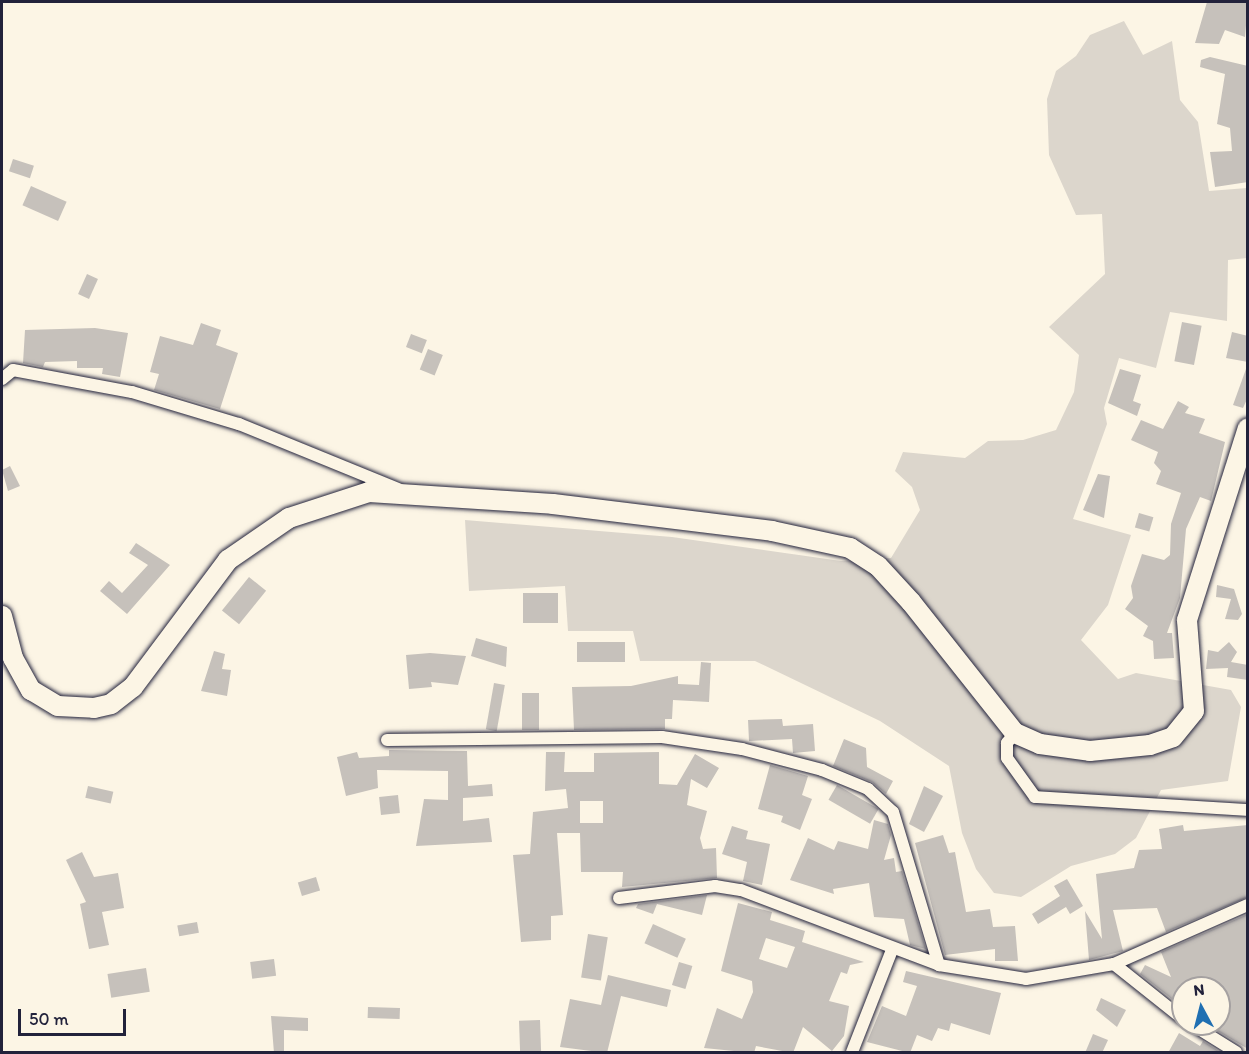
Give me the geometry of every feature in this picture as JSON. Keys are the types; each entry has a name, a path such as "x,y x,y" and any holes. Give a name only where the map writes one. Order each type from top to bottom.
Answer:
{"main road":[{"path":"2,616 4,640 31,690 50,702 81,708 111,704 150,668 228,560 262,534 322,504 369,492 402,491 772,531 850,548 878,566 911,602 1015,733 1040,744 1102,750 1161,743 1188,723 1195,703 1187,620 1248,428"}],"street":[{"path":"2,379 13,370 132,392 239,424 402,491"},
{"path":"1015,733 1007,743 1007,758 1035,797 1248,810"},
{"path":"387,740 662,737 742,749 822,770 868,789 893,812 939,965"},
{"path":"619,898 715,886 741,890 892,950 939,965 1026,979 1114,964 1248,905"},
{"path":"852,1053 892,950"},
{"path":"1114,964 1171,1009"},
{"path":"1210,1036 1236,1053"}],"shaded area":[{"path":"1124,21 1143,55 1172,41 1180,100 1198,122 1209,191 1247,188 1247,258 1228,260 1227,321 1170,312 1156,368 1119,358 1104,408 1107,424 1073,519 1131,535 1108,605 1081,640 1118,679 1136,673 1231,690 1241,707 1228,781 1161,790 1136,838 1115,854 1071,866 1021,897 994,893 976,869 962,833 949,766 880,721 755,661 640,661 633,631 568,631 565,586 469,591 465,520 672,537 841,561 891,558 920,510 912,487 895,471 903,452 965,458 988,441 1023,440 1056,430 1074,392 1079,355 1049,327 1105,274 1102,214 1076,215 1049,155 1047,99 1056,71 1076,56 1090,35"}],"building":[{"path":"1207,2 1248,2 1245,37 1225,30 1219,44 1195,43"},
{"path":"1210,57 1248,66 1248,182 1215,187 1210,152 1232,151 1230,128 1217,124 1225,74 1200,67 1201,60"},
{"path":"13,159 34,166 30,178 9,171"},
{"path":"31,186 67,202 58,221 22,205"},
{"path":"87,274 98,279 89,299 78,294"},
{"path":"1182,322 1202,326 1194,365 1174,361"},
{"path":"201,323 221,330 216,345 238,353 220,409 154,390 159,374 150,372 160,336 193,345"},
{"path":"95,328 128,333 120,377 102,374 103,368 77,368 77,361 45,362 43,367 23,363 25,330"},
{"path":"1232,332 1248,336 1248,362 1226,358"},
{"path":"411,334 427,340 422,353 406,347"},
{"path":"428,349 443,355 435,375 420,369"},
{"path":"1120,369 1141,375 1133,401 1141,404 1137,416 1108,403"},
{"path":"1246,369 1248,397 1243,408 1233,405"},
{"path":"1178,401 1189,407 1185,413 1205,419 1199,433 1225,442 1211,501 1200,497 1186,529 1180,598 1167,633 1172,633 1174,658 1154,659 1153,641 1143,636 1148,626 1125,609 1133,598 1131,586 1142,554 1164,560 1170,555 1171,524 1181,493 1156,484 1161,471 1154,463 1158,452 1131,440 1141,420 1163,429"},
{"path":"10,466 20,486 8,491 2,470"},
{"path":"1098,474 1110,476 1104,518 1083,510"},
{"path":"1139,513 1153,517 1149,532 1135,527"},
{"path":"136,543 170,565 127,614 100,591 109,581 122,593 148,565 129,553"},
{"path":"249,577 266,591 239,624 222,610"},
{"path":"1217,585 1234,589 1242,614 1238,620 1225,619 1231,599 1216,597"},
{"path":"523,593 558,593 558,623 523,623"},
{"path":"476,638 507,647 506,667 471,656"},
{"path":"577,642 625,642 625,662 577,662"},
{"path":"1229,642 1237,652 1231,662 1248,665 1248,680 1227,677 1228,668 1206,669 1208,650 1218,652"},
{"path":"214,651 225,654 222,669 231,670 227,696 201,691"},
{"path":"430,653 466,656 458,685 431,682 432,687 409,689 406,655"},
{"path":"701,662 711,663 709,702 673,700 672,719 665,719 665,729 574,730 572,687 631,686 678,676 678,684 699,685"},
{"path":"494,683 505,685 497,731 486,729"},
{"path":"522,693 539,693 539,730 522,730"},
{"path":"782,719 783,726 813,724 815,751 793,753 792,739 749,741 748,720"},
{"path":"844,739 866,748 867,767 893,781 886,794 872,782 833,766"},
{"path":"389,750 467,751 468,786 492,784 493,796 463,798 463,821 489,818 492,842 416,846 424,799 448,800 448,771 377,770 378,788 346,796 337,757 357,752 359,758 389,756"},
{"path":"546,752 565,752 564,772 594,772 594,753 659,752 659,784 677,785 695,754 719,768 707,788 691,779 687,805 707,811 700,838 703,849 716,848 717,878 622,887 623,872 581,872 580,833 557,833 563,915 551,916 551,940 521,942 513,855 530,854 533,812 568,808 566,789 545,791","holes":["580,801 603,801 603,823 580,823"]},
{"path":"770,765 808,776 802,795 812,799 800,830 781,822 783,816 758,809"},
{"path":"837,785 879,809 870,824 828,800"},
{"path":"88,786 113,792 111,804 85,798"},
{"path":"924,786 943,796 924,832 909,824"},
{"path":"398,795 400,813 381,815 379,797"},
{"path":"874,820 888,824 891,835 884,860 894,858 896,872 902,871 926,949 910,945 904,919 874,917 869,883 833,889 834,894 790,880 808,838 834,850 838,841 868,849"},
{"path":"1183,825 1184,831 1248,825 1248,897 1166,932 1157,908 1113,910 1123,951 1089,960 1085,911 1102,939 1096,874 1134,868 1139,850 1162,849 1159,829"},
{"path":"732,826 748,831 746,839 770,844 762,885 743,881 747,862 722,854"},
{"path":"943,835 949,853 955,852 966,912 990,909 993,927 1015,926 1018,961 995,961 995,949 945,955 915,843"},
{"path":"82,852 94,877 118,873 124,908 102,912 109,945 89,949 80,904 86,902 66,860"},
{"path":"316,877 320,890 302,896 298,883"},
{"path":"1067,879 1083,906 1070,914 1066,907 1038,924 1032,914 1060,896 1054,886"},
{"path":"707,895 702,915 657,904 653,914 636,908 638,904"},
{"path":"738,903 772,912 770,920 805,931 802,942 864,962 850,965 847,974 841,972 829,1001 849,1006 844,1036 832,1051 803,1027 793,1053 756,1046 754,1053 704,1048 717,1008 742,1019 753,992 752,981 721,971","holes":["766,938 795,947 787,968 759,959"]},
{"path":"1248,914 1248,1049 1226,1036 1231,1036 1231,976 1171,977 1161,952"},
{"path":"197,922 199,933 179,936 177,925"},
{"path":"653,924 686,939 677,958 644,943"},
{"path":"588,934 608,937 601,981 581,977"},
{"path":"274,959 276,976 252,979 250,962"},
{"path":"679,962 692,966 685,989 672,985"},
{"path":"1145,965 1171,977 1171,998 1140,974"},
{"path":"146,968 150,992 111,998 107,974"},
{"path":"906,971 1001,993 990,1035 951,1023 949,1031 938,1028 932,1041 917,1035 910,1053 867,1042 882,1006 906,1016 917,986 903,982"},
{"path":"608,975 671,990 667,1007 621,996 607,1053 560,1047 570,999 601,1005"},
{"path":"1101,998 1126,1010 1117,1027 1096,1010"},
{"path":"368,1007 400,1008 400,1019 368,1018"},
{"path":"271,1016 308,1018 308,1031 284,1030 284,1053 274,1053"},
{"path":"540,1020 541,1052 520,1052 519,1021"},
{"path":"1093,1034 1108,1040 1102,1053 1085,1053"},
{"path":"1177,1036 1184,1036 1200,1046 1203,1041 1220,1052 1168,1053"}]}
